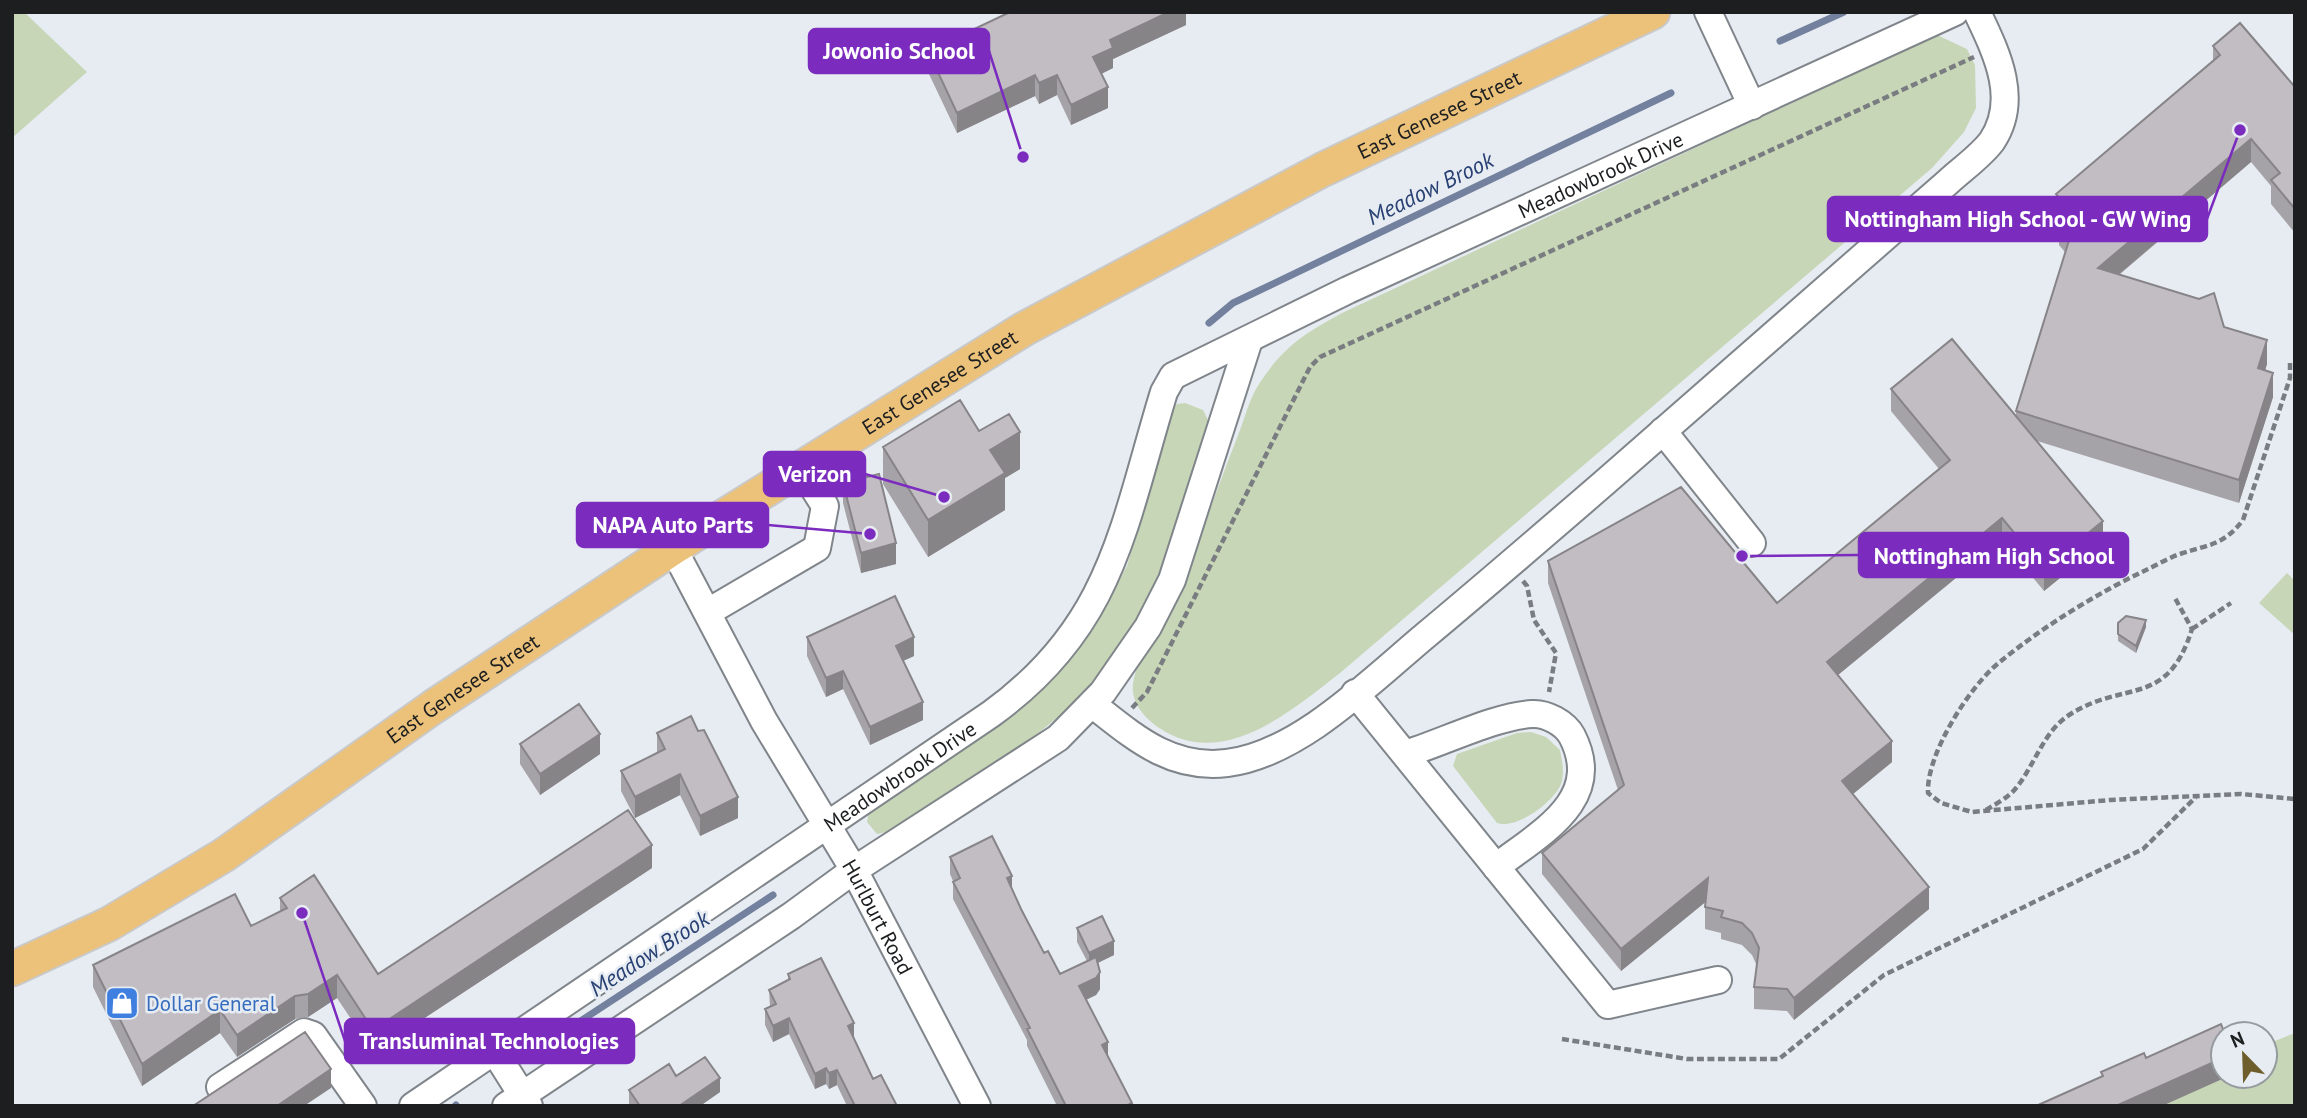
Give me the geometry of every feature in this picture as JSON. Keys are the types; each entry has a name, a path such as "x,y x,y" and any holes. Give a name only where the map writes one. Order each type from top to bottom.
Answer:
{"main road":[{"name":"East Genesee Street","path":"12,969 109,924 225,855 433,707 673,548 1030,325 1322,170 1653,12"}],"street":[{"path":"1708,12 1752,106"},
{"name":"Meadowbrook Drive","path":"413,1106 991,714 1048,667 1090,612 1115,559 1164,392 1173,376 1348,290 1955,12"},
{"path":"1092,704 1150,749 1187,760 1226,763 1261,754 1293,739 1355,693 1509,566 1948,183 1992,141 2007,106 1999,58 1977,12"},
{"path":"495,1052 519,1102 854,870 1058,738 1092,704 1148,627 1172,580 1249,340"},
{"path":"1663,431 1752,543"},
{"path":"708,612 817,548 825,506 801,468"},
{"name":"Hurlburt Road","path":"673,548 764,721 854,870 976,1106"},
{"path":"1355,693 1608,1005 1718,980"},
{"path":"1405,754 1512,717 1534,713 1550,717 1569,730 1583,764 1576,796 1552,824 1496,867"},
{"path":"220,1087 304,1031 313,1035 363,1106"}],"path":[{"path":"1117,723 1147,692 1310,367 1320,358 1994,48"},
{"path":"2290,363 2290,378 2243,520 2230,536 2141,572 2061,619 1998,662 1961,708 1934,754 1927,779 1928,793 1941,803 1972,812 2241,794 2295,799"},
{"path":"1509,566 1527,586 1534,620 1556,653 1548,688 1550,717"},
{"path":"2175,598 2192,629"},
{"path":"1985,811 2015,791 2051,731 2070,715 2096,703 2144,689 2167,677 2183,657 2192,629 2231,603"},
{"path":"1562,1039 1687,1059 1779,1059 1884,975 2143,849 2197,796"}],"green space":[{"path":"12,12 24,12 87,72 12,138"},
{"path":"1937,35 1967,49 1975,65 1976,108 1964,132 1932,168 1340,673 1301,703 1256,730 1233,739 1209,743 1185,740 1161,729 1143,714 1133,692 1133,682 1140,660 1189,564 1255,390 1277,360 1296,342 1342,313"},
{"path":"1185,403 1203,410 1209,422 1164,567 1143,613 1121,649 1095,682 1032,738 892,831 877,834 867,822 869,810 1051,677 1090,633 1127,566 1172,410 1177,404"},
{"path":"2287,573 2295,581 2295,635 2259,603"},
{"path":"1531,732 1546,737 1560,750 1563,771 1561,784 1551,799 1534,813 1514,822 1497,823 1453,766 1457,754 1517,733"},
{"path":"2295,1033 2295,1106 2063,1106 2209,1079 2209,1090 2279,1090 2279,1039"}],"building":[{"path":"1010,12 1169,12 1110,40 1113,48 1093,57 1108,87 1071,105 1057,75 1039,83 1035,75 957,113 928,51"},
{"path":"2240,23 2295,87 2295,209 2271,180 2280,173 2251,139 2098,268 2199,299 2214,293 2224,327 2267,340 2258,368 2273,373 2239,480 2016,411 2071,234 2059,221 2071,211 2056,194 2220,55 2213,46"},
{"path":"1952,339 2103,521 2044,569 2002,518 1827,662 1892,741 1842,781 1929,887 1794,998 1787,989 1754,987 1759,948 1752,933 1742,923 1721,917 1723,911 1705,907 1708,878 1621,949 1542,853 1624,785 1548,561 1681,487 1777,603 1950,460 1891,389"},
{"path":"960,400 979,431 1009,414 1020,432 990,450 1005,473 928,520 883,447"},
{"path":"879,474 896,543 861,553 843,483"},
{"path":"895,596 914,637 896,646 923,702 870,727 843,671 826,678 807,637"},
{"path":"2126,616 2146,620 2136,646 2118,634 2118,623"},
{"path":"579,704 600,734 540,774 520,744"},
{"path":"691,716 698,731 704,730 738,797 700,816 680,774 635,797 621,771 665,749 657,733"},
{"path":"628,810 652,845 373,1030 337,975 308,994 295,996 237,1035 220,1010 142,1064 93,965 235,894 251,926 287,908 280,898 314,875 378,974"},
{"path":"992,836 1012,876 1007,878 1021,909 1044,953 1048,951 1060,974 1096,957 1100,972 1096,978 1079,986 1108,1042 1102,1045 1132,1103 1126,1106 1066,1106 1027,1029 1030,1028 953,882 960,878 950,857"},
{"path":"1102,916 1114,941 1089,953 1077,928"},
{"path":"821,958 854,1023 848,1026 873,1079 881,1075 897,1106 855,1106 837,1070 829,1073 826,1068 815,1074 789,1018 773,1026 765,1009 776,1004 769,990 790,979 788,974"},
{"path":"2209,1029 2209,1064 2116,1106 2036,1106 2103,1076 2101,1072 2144,1053 2146,1058"},
{"path":"305,1032 331,1069 277,1106 193,1106"},
{"path":"705,1057 720,1078 679,1106 640,1106 629,1090 669,1064 676,1076"}],"waterway":[{"name":"Meadow Brook","path":"1780,41 1844,12"},
{"name":"Meadow Brook","path":"1209,323 1233,303 1671,93"},
{"name":"Meadow Brook","path":"547,1043 773,895"}],"place":[{"name":"Nottingham High School - GW Wing","path":"2240,130"},
{"name":"Jowonio School","path":"1023,157"},
{"name":"Verizon","path":"944,497"},
{"name":"NAPA Auto Parts","path":"870,534"},
{"name":"Nottingham High School","path":"1742,556"},
{"name":"Transluminal Technologies","path":"302,913"},
{"name":"Dollar General","path":"122,1003"}]}
